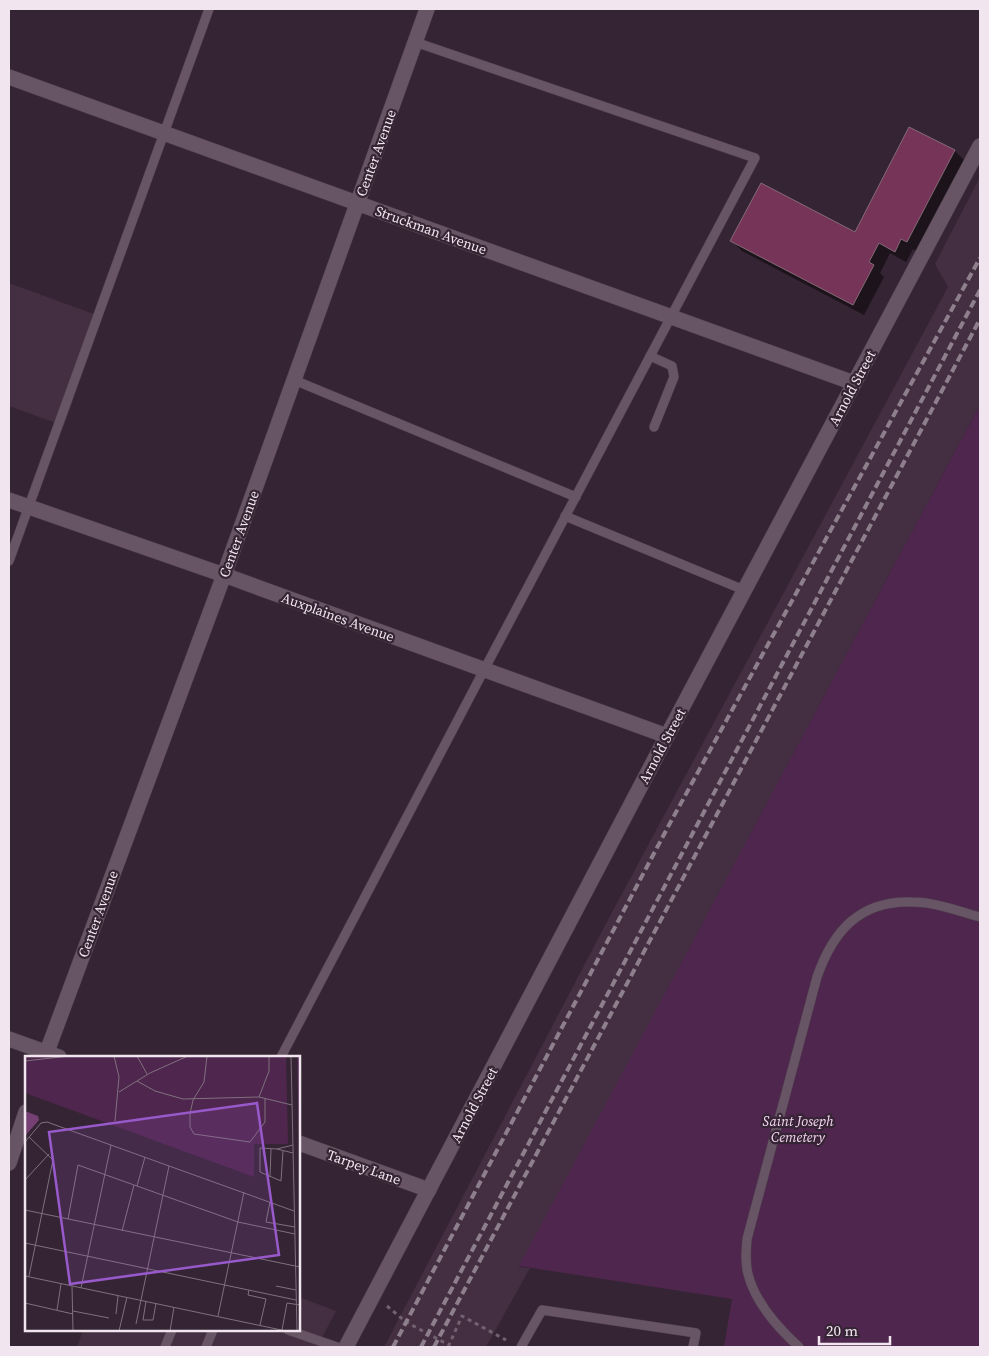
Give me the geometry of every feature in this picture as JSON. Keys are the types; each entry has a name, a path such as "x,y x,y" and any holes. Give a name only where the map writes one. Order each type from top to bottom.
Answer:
{"street":[{"name":"Center Avenue","path":"50,1056 427,9"},
{"name":"Struckman Avenue","path":"9,77 854,383"},
{"name":"Arnold Street","path":"346,1347 980,146"},
{"name":"Auxplaines Avenue","path":"9,500 224,575 667,736"},
{"path":"9,1039 50,1056"},
{"path":"9,1163 25,1115"},
{"name":"Tarpey Lane","path":"300,1144 429,1190"}],"lane":[{"path":"9,561 209,9"},
{"path":"282,1056 755,158 416,42"},
{"path":"650,356 672,366 674,377 654,427"},
{"path":"294,380 576,497"},
{"path":"565,516 744,590"},
{"path":"799,1347 770,1316 755,1292 748,1275 746,1249 747,1239 817,977 824,958 834,939 846,925 879,906 913,902 936,905 980,917"},
{"path":"521,1347 542,1310 696,1334 693,1347"},
{"path":"165,1347 172,1331"},
{"path":"206,1347 213,1331"},
{"path":"291,1331 337,1347"}],"path":[{"path":"374,1294 406,1322 449,1346 462,1316 511,1343"}],"shaded area":[{"path":"980,177 980,405 519,1267 530,1268 486,1347 384,1347 610,916 948,287 935,264"},
{"path":"9,283 102,317 64,426 9,406"},
{"path":"300,1297 336,1311 317,1347 77,1347 83,1331 300,1331"}],"green space":[{"name":"Saint Joseph Cemetery","path":"980,405 980,1347 724,1347 732,1299 519,1266"}],"building":[{"path":"909,127 955,150 907,242 901,239 895,252 879,243 869,262 874,265 853,305 730,241 761,183 855,232"}],"railway":[{"path":"393,1347 669,825 980,258"},
{"path":"421,1347 980,290"},
{"path":"434,1347 980,319"}]}
